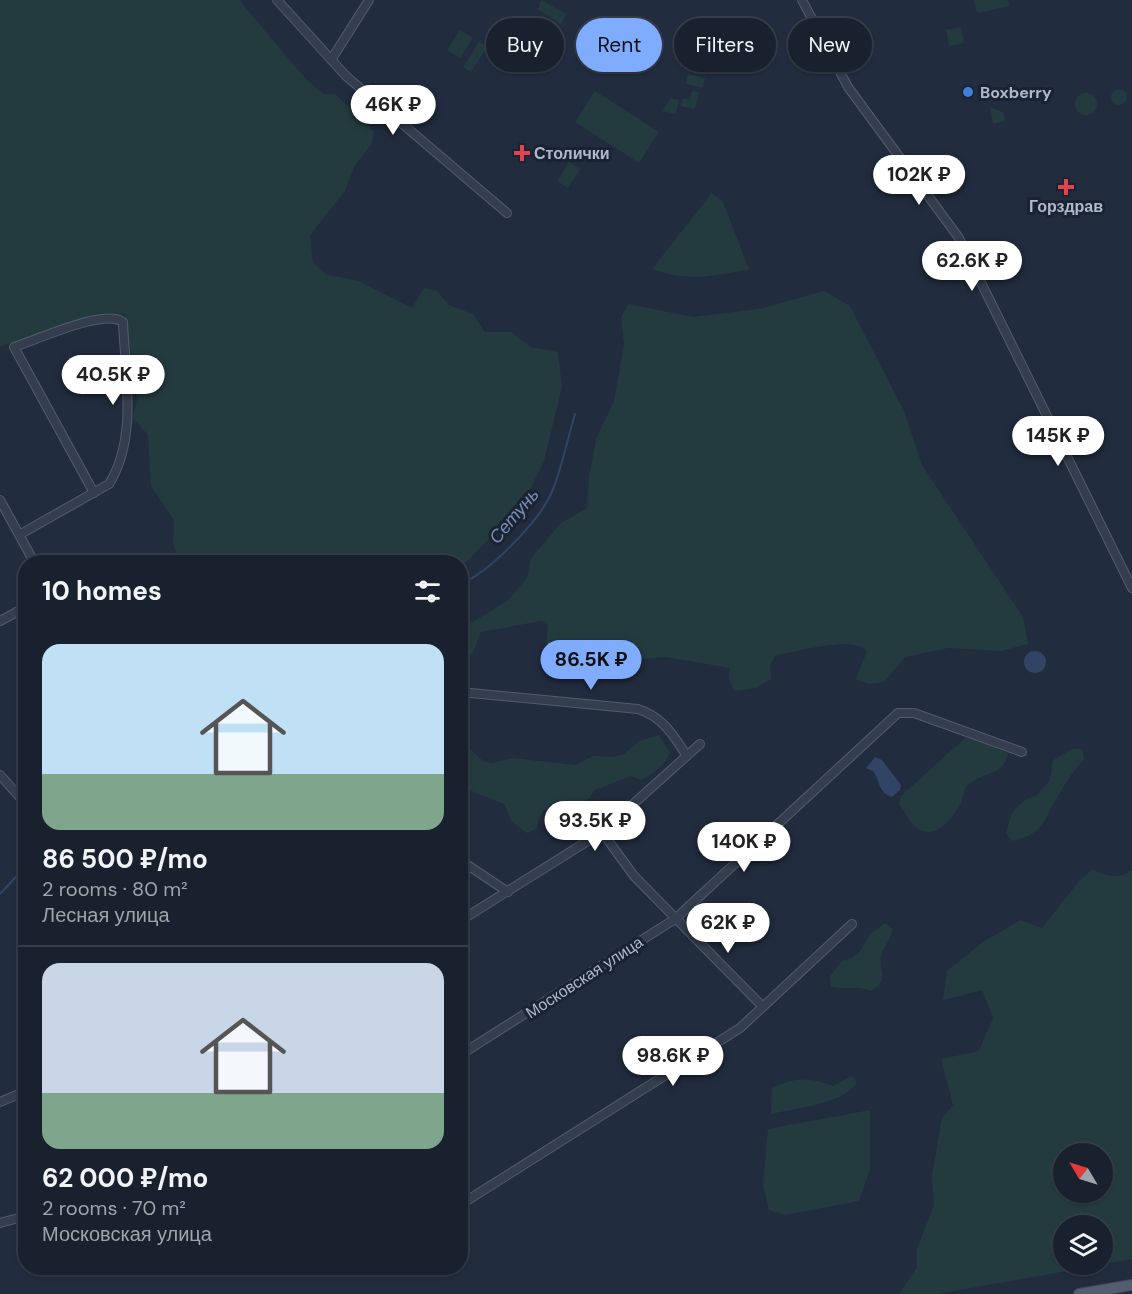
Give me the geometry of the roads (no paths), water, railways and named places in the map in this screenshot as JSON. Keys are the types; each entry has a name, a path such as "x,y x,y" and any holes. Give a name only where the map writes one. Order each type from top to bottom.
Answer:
{"main road":[{"path":"1079,1294 1132,1285"}],"street":[{"path":"277,0 331,60 392,117 507,213"},
{"path":"331,60 369,0"},
{"path":"802,0 848,87 959,238 1132,588"},
{"path":"19,535 94,493 109,484 117,472 124,448 127,422 123,322 117,318 101,318 14,347 94,493"},
{"path":"0,500 30,555"},
{"path":"0,621 16,612"},
{"path":"468,693 638,709 651,713 662,721 687,756"},
{"name":"Московская улица","path":"468,1051 675,919 898,712 914,713 1022,752"},
{"path":"468,916 602,832 700,744"},
{"path":"0,775 18,795"},
{"path":"602,832 634,876 763,1007"},
{"path":"468,865 508,892"},
{"path":"468,1200 740,1028 852,924"},
{"path":"0,1102 18,1094"},
{"path":"0,1223 18,1218"}],"water":[{"path":"1035,651 1043,654 1046,662 1043,670 1035,673 1027,670 1024,662 1027,654"},
{"path":"875,757 882,760 901,785 900,790 892,797 884,793 873,771 866,768"}],"waterway":[{"name":"Сетунь","path":"468,580 485,569 512,545 545,505 558,475 575,414"},
{"name":"Сетунь","path":"0,894 18,875"}],"place":[{"name":"Boxberry","path":"968,92"},
{"name":"Столички","path":"522,153"},
{"name":"Горздрав","path":"1066,187"}]}
